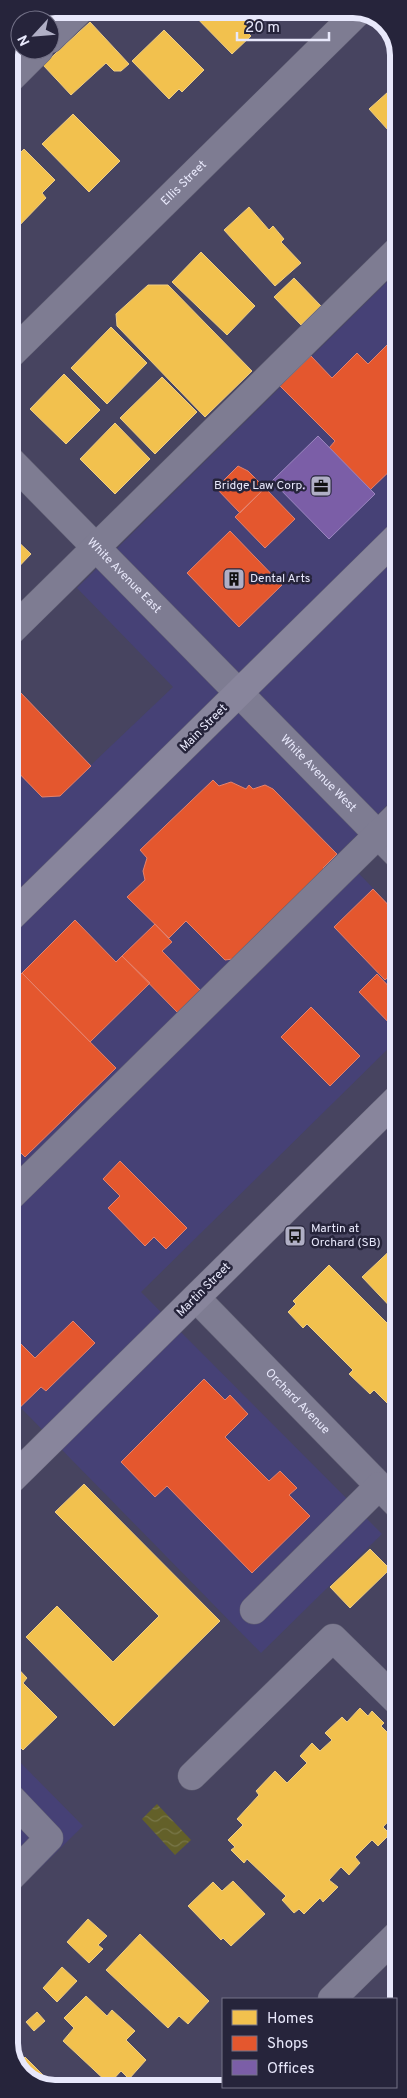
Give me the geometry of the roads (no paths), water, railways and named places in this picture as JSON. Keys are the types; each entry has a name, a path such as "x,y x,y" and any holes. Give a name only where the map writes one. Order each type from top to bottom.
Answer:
{"main road":[{"name":"Main Street","path":"18,911 389,545"},
{"name":"Martin Street","path":"18,1473 390,1106"}],"street":[{"path":"60,29 72,18"},
{"name":"Ellis Street","path":"18,347 352,18"},
{"path":"18,71 29,60"},
{"path":"18,624 389,259"},
{"name":"White Avenue East","path":"18,469 239,693"},
{"name":"White Avenue West","path":"239,693 389,846"},
{"path":"18,1189 389,824"},
{"name":"Orchard Avenue","path":"196,1298 389,1496"},
{"path":"254,1610 389,1496"},
{"path":"192,1776 333,1638 390,1694"},
{"path":"18,1805 49,1838 18,1870"},
{"path":"333,1998 390,1944"}],"water":[{"path":"157,1804 191,1840 175,1855 142,1819"}],"place":[{"name":"Bridge Law Corp.","path":"321,486"},
{"name":"Dental Arts","path":"234,579"},
{"name":"Martin at Orchard (SB)","path":"295,1236"}]}
